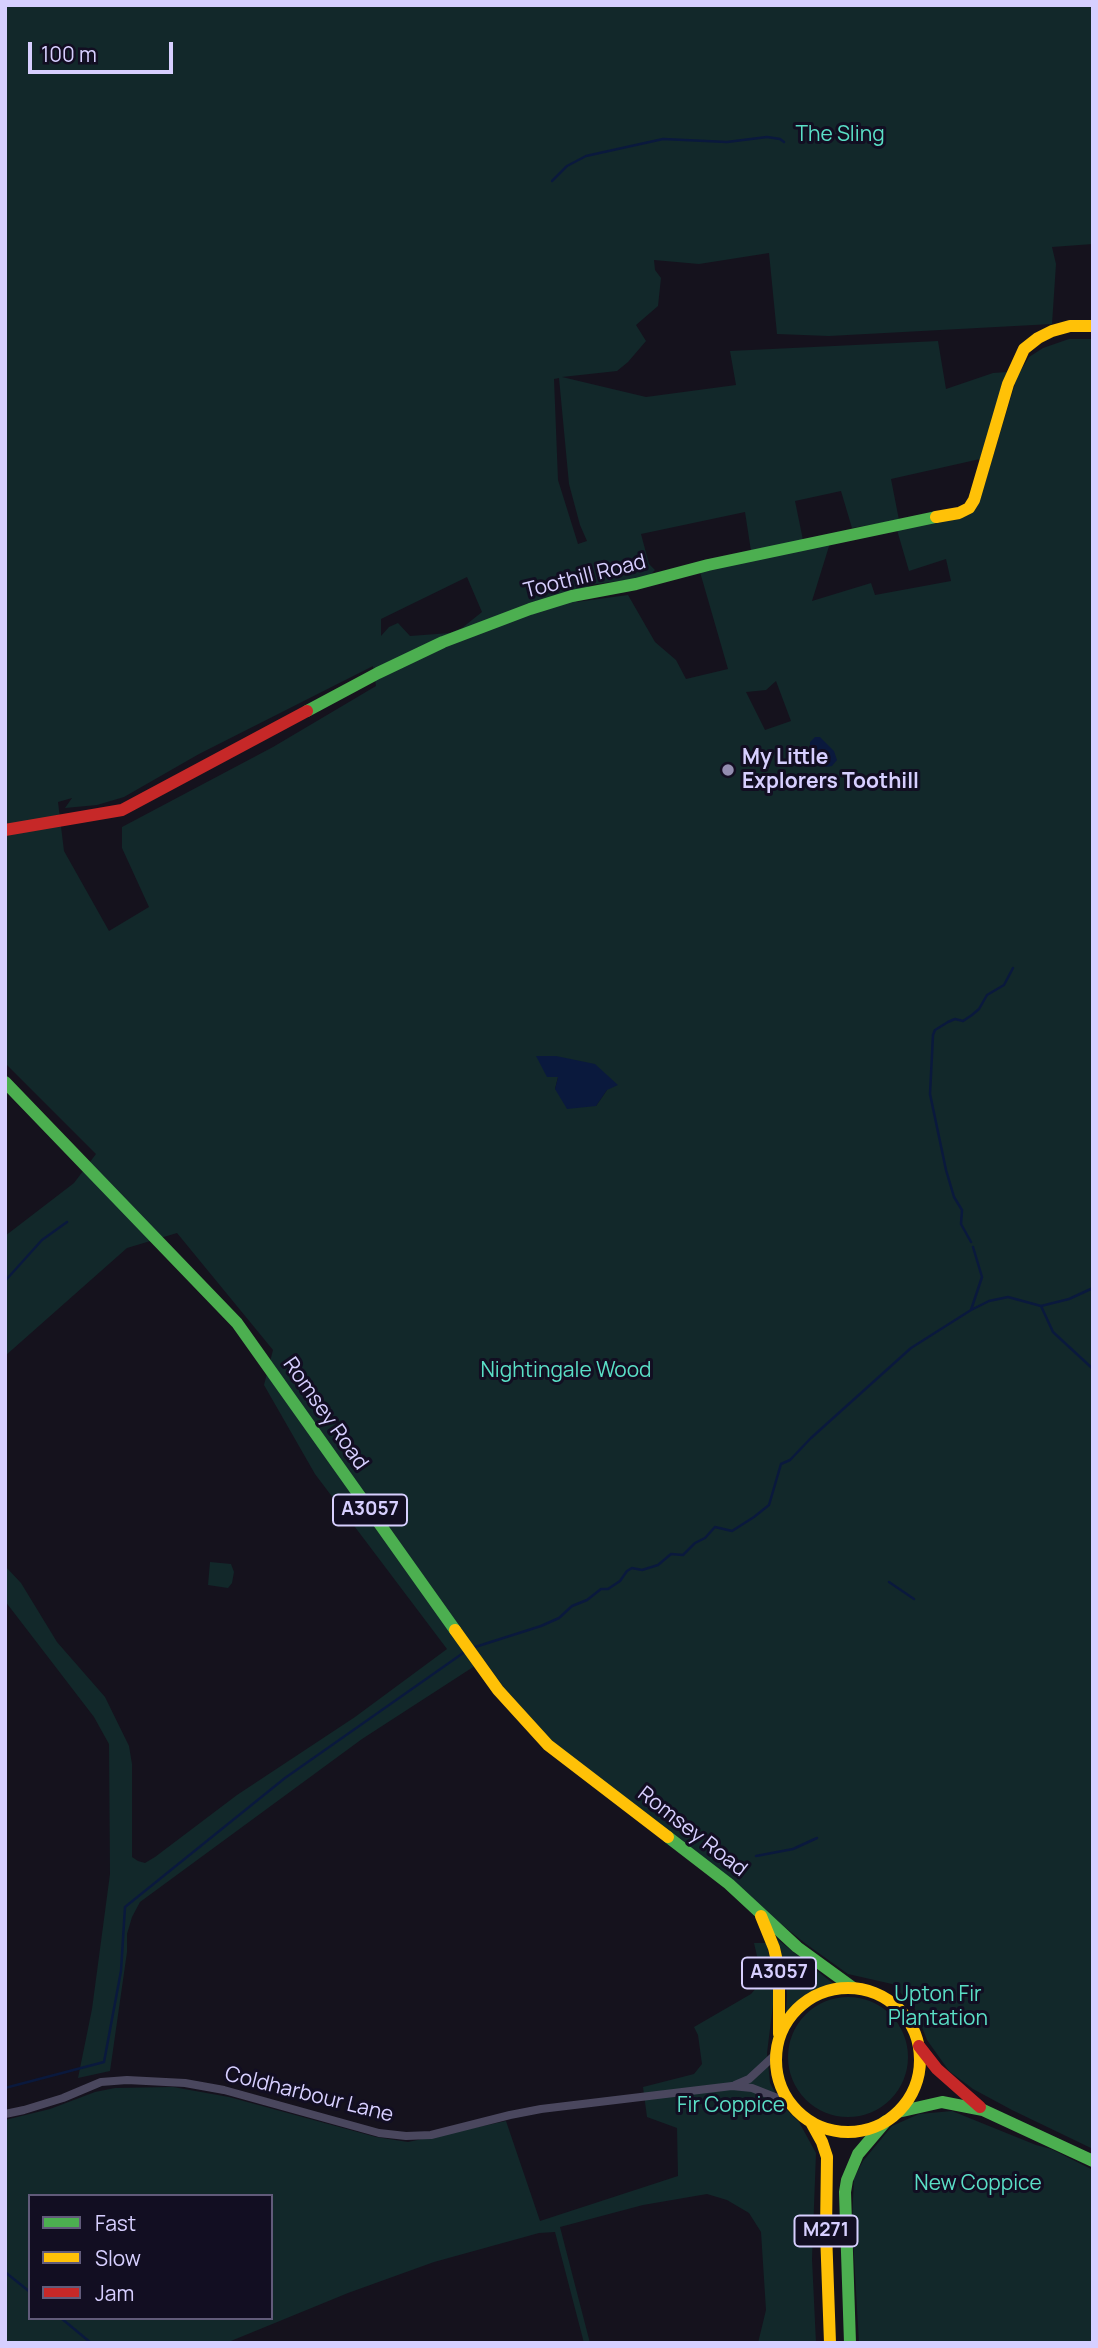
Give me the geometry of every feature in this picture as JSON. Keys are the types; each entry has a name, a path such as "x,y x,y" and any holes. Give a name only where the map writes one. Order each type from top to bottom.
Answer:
{"main road":[{"name":"Toothill Road","path":"5,830 122,810 378,673 443,642 530,608 708,565 959,513 969,508 974,500 1008,384 1024,349 1052,331 1070,326 1093,326"},
{"name":"Romsey Road","path":"5,1082 237,1324 498,1690 548,1745 729,1884 797,1947 852,1987"},
{"name":"Romsey Road","path":"760,1912 779,1970 779,2038"},
{"path":"919,2046 919,2075 908,2101 898,2112 875,2127 849,2132 836,2131 811,2122 790,2103 778,2080 776,2054 779,2038 792,2014 812,1997 838,1988 852,1987 875,1993 895,2005 911,2023 919,2046 937,2069 954,2087 983,2110 1093,2161"},
{"path":"898,2112 942,2102 983,2110"},
{"name":"M271","path":"850,2343 845,2192 858,2154 886,2121"},
{"name":"M271","path":"811,2122 827,2158 826,2232 830,2343"}],"street":[{"name":"Coldharbour Lane","path":"732,2086 749,2079 776,2054"},
{"name":"Coldharbour Lane","path":"5,2114 63,2098 101,2082 127,2080 186,2083 224,2090 379,2133 419,2136 531,2111 732,2086 752,2088 790,2103"}],"green space":[{"path":"5,5 1093,5 1093,244 1052,247 1056,264 1052,324 829,336 777,334 769,253 699,264 654,260 655,270 661,278 658,306 636,325 646,341 617,371 562,377 646,397 736,385 730,351 938,341 946,389 993,373 1007,372 980,459 891,479 899,520 852,528 841,491 795,501 803,540 751,551 745,512 641,534 649,564 655,570 648,577 589,585 576,602 628,595 655,642 676,660 686,679 728,669 700,572 830,543 812,601 871,583 875,595 951,581 946,559 909,571 897,530 961,517 985,483 1017,377 1029,357 1043,348 1069,339 1093,339 1093,2149 973,2089 949,2071 927,2040 914,2007 892,1984 848,1974 806,1944 553,1742 504,1688 484,1660 362,1739 140,1902 127,1934 127,1952 110,2071 78,2078 92,2009 110,1874 109,1744 94,1717 5,1601 5,1566 21,1583 57,1642 105,1697 129,1746 132,1764 132,1857 145,1863 237,1795 355,1717 447,1649 315,1474 264,1385 273,1350 177,1233 127,1248 5,1356 5,1236 74,1183 96,1154 5,1063","holes":["559,378 569,484 587,541 578,544 558,480 554,379","467,577 482,612 462,628 450,633 410,636 398,623 389,627 381,636 381,619","373,666 376,686 273,747 122,827 122,848 149,907 109,931 64,851 58,802 72,798 65,808 97,805 124,797 199,754","776,681 791,721 765,730 746,692 766,690","558,1077 607,1090 596,1106 555,1089"]},
{"path":"210,1562 231,1564 234,1572 228,1588 208,1585"},
{"path":"777,1939 835,1985 807,1994 786,2013 784,1966"},
{"name":"Fir Coppice","path":"754,1943 766,1943 775,1989 767,2053 770,2083 782,2105 799,2122 816,2153 812,2259 816,2343 758,2343 766,2310 761,2232 749,2213 727,2200 707,2194 643,2205 560,2227 590,2343 584,2343 555,2232 539,2233 434,2262 348,2293 226,2343 5,2343 5,2120 115,2088 173,2087 229,2097 376,2137 408,2142 506,2121 540,2221 678,2176 677,2128 647,2117 643,2087 694,2074 702,2064 698,2035 694,2027 751,1994 758,1986 759,1965"},
{"path":"848,1997 871,2001 891,2014 904,2034 908,2057 904,2080 891,2100 871,2113 848,2117 825,2113 805,2100 792,2080 788,2057 792,2034 805,2014 825,2001"},
{"name":"New Coppice","path":"952,2111 1051,2149 1093,2170 1093,2343 859,2343 852,2222 854,2178 863,2161 892,2126 919,2114"}],"water":[{"path":"815,737 820,737 834,751 837,760 832,766 826,767 817,762 810,753 810,742"},
{"path":"536,1056 556,1056 595,1064 618,1085 607,1090 596,1106 567,1109 555,1089 558,1077 547,1077"}],"waterway":[{"path":"552,181 567,166 586,156 663,139 727,142 767,137 784,142"},
{"path":"971,1242 961,1224 962,1210 954,1197 946,1170 930,1094 933,1035 935,1030 948,1022 955,1019 963,1021 972,1015 987,995 1004,985 1013,968"},
{"path":"5,1281 42,1240 67,1222"},
{"path":"472,1648 559,1618 572,1606 620,1581 632,1568 642,1570 658,1565 671,1554 683,1555 715,1527 732,1531 769,1505 781,1464 790,1460 911,1348 971,1310 982,1277 973,1247"},
{"path":"971,1310 989,1301 1008,1297 1041,1306 1069,1299 1093,1288"},
{"path":"1041,1306 1053,1332 1093,1369"},
{"path":"889,1582 914,1599"},
{"path":"5,2088 104,2062 121,1971 125,1907 285,1778 466,1651"},
{"path":"756,1856 793,1849 817,1838"},
{"path":"5,2272 28,2290"},
{"path":"63,2320 91,2343"}],"traffic: fast":[{"path":"307,711 443,642 572,596 936,517"},
{"path":"5,1082 237,1323 455,1630"},
{"path":"668,1837 729,1884 797,1947 852,1987"},
{"path":"898,2112 942,2102 983,2110 1093,2161"},
{"path":"850,2343 845,2192 858,2154 886,2121"}],"traffic: slow":[{"path":"936,517 959,513 969,508 974,500 1008,384 1024,349 1052,331 1070,326 1093,326"},
{"path":"455,1630 498,1690 548,1745 668,1837"},
{"path":"761,1916 774,1948 779,1970 779,2034"},
{"path":"848,1988 876,1993 899,2009 915,2032 920,2060 915,2088 899,2111 876,2127 848,2132 820,2127 797,2111 781,2088 776,2060 781,2032 797,2009 820,1993 848,1988"},
{"path":"811,2122 827,2157 826,2232 830,2343"}],"traffic: jam":[{"path":"5,830 122,810 307,711"},
{"path":"919,2046 937,2069 980,2107"}],"place":[{"name":"My Little Explorers Toothill","path":"728,770"}],"park label":[{"name":"The Sling","path":"840,135"},
{"name":"Nightingale Wood","path":"566,1371"},
{"name":"Upton Fir Plantation","path":"938,2007"}]}
